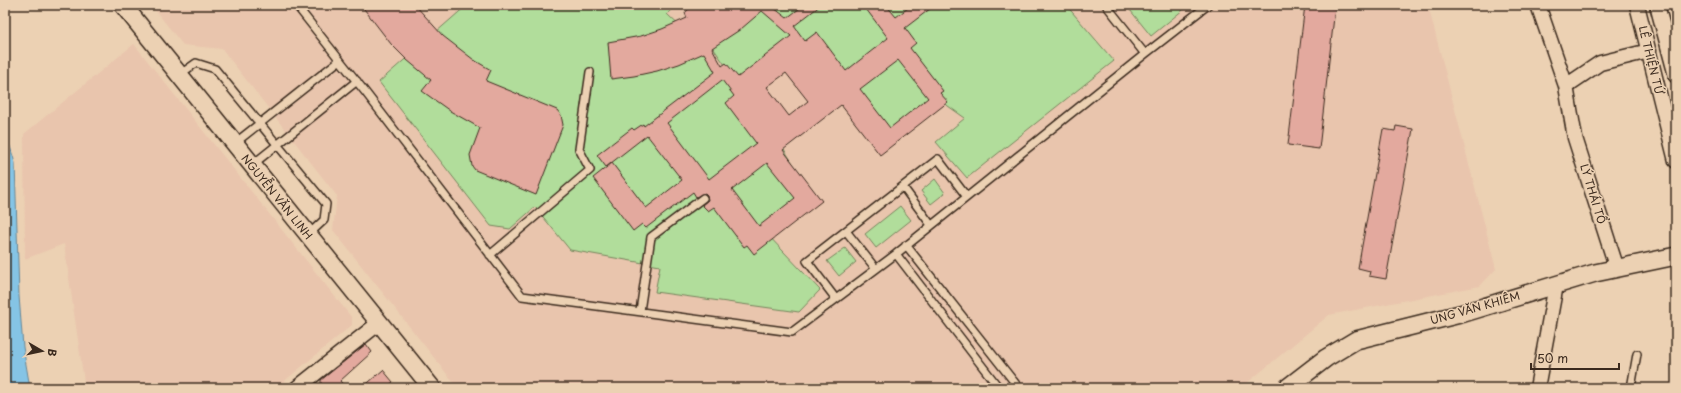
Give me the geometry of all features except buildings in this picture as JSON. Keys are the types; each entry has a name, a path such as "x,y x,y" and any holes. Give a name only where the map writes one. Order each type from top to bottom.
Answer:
{"street":[{"name":"NGUYỄN VĂN LINH","path":"123,5 432,388"},
{"name":"LÝ THÁI TỔ","path":"1538,5 1566,86 1575,138 1617,270"},
{"name":"LÊ THIỆN TỨ","path":"1637,5 1676,161"},
{"name":"LÊ THIỆN TỨ","path":"1657,5 1676,76"},
{"path":"1566,86 1600,63 1649,51"},
{"name":"UNG VĂN KHIÊM","path":"1287,388 1326,358 1356,340 1464,313 1595,273 1617,270 1676,256"},
{"path":"1537,388 1556,285"},
{"path":"305,385 379,323"}],"lane":[{"path":"296,5 357,81 522,296 792,332 896,254 1208,5"},
{"path":"1106,5 1145,54"},
{"path":"234,144 340,60"},
{"path":"179,75 196,64 215,69 326,204 324,220 308,235"},
{"path":"490,255 590,170 579,149 590,72"},
{"path":"252,165 357,81"},
{"path":"836,299 807,261 938,159 967,197"},
{"path":"903,187 931,225"},
{"path":"640,312 652,237 704,198"},
{"path":"846,231 876,269"},
{"path":"906,245 1019,388"},
{"path":"896,254 999,388"},
{"path":"1631,388 1636,354"}],"shaded area":[{"path":"151,5 1428,5 1496,269 1480,286 1329,315 1241,388 458,388 333,230 337,196 222,49 183,45"},
{"path":"134,44 352,318 352,325 276,388 85,388 64,244 25,259 24,134"}],"green space":[{"path":"467,5 677,5 667,14 734,78 707,39 744,5 1066,5 1114,61 967,178 936,142 965,118 941,101 890,144 795,57 747,90 812,194 765,232 820,290 799,312 655,292 660,266 570,250 535,207 510,229 491,226 379,82"},
{"path":"1126,5 1189,5 1151,36"},
{"path":"935,179 945,193 931,204 921,191"},
{"path":"900,206 911,220 876,248 865,234"},
{"path":"845,248 856,262 839,276 827,261"}],"water":[{"path":"5,130 15,163 19,296 23,347 30,388 5,388"}]}
